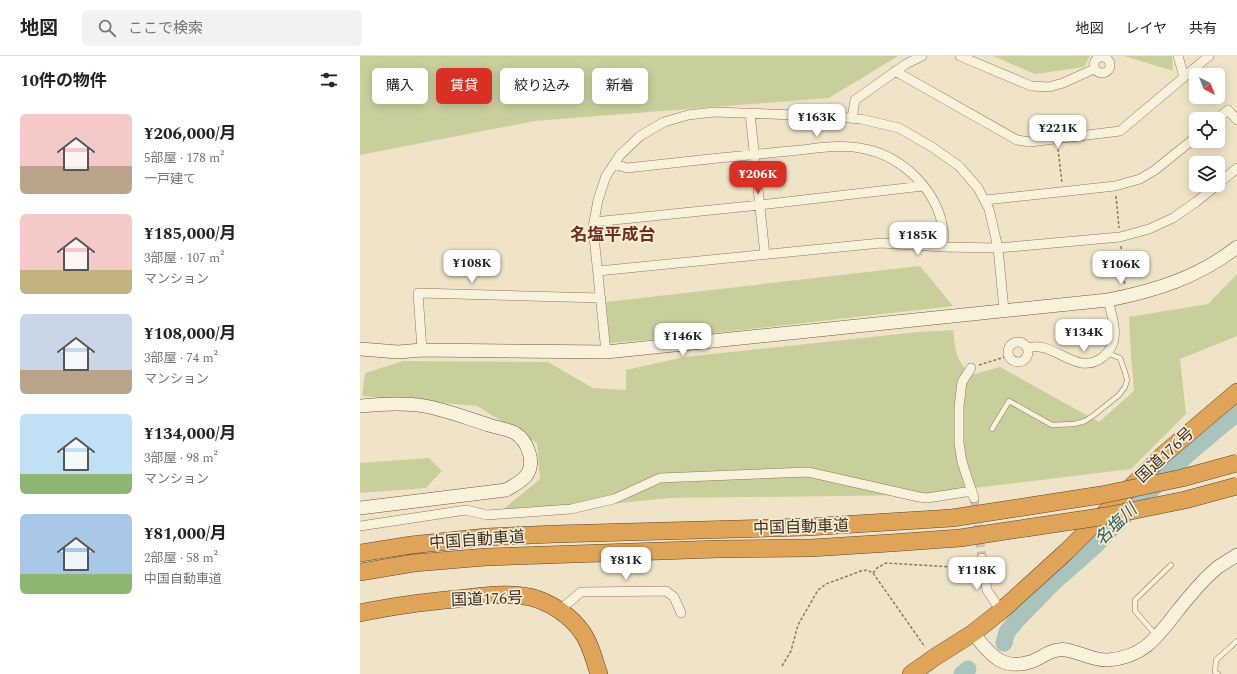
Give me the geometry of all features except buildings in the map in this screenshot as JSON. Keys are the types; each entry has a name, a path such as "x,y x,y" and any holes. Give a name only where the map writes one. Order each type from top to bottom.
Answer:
{"highway":[{"name":"国道176号","path":"911,674 933,658 973,633 1001,611 1067,551 1163,455 1237,392"},
{"name":"中国自動車道","path":"360,553 411,545 486,537 815,527 952,518 1101,495 1182,478 1237,463"},
{"name":"中国自動車道","path":"360,572 414,564 486,557 712,549 811,548 960,538 1106,516 1185,500 1237,486"},
{"name":"国道176号","path":"360,613 431,602 485,596 518,595 530,597 560,610 582,632 589,643 599,674"}],"street":[{"path":"852,118 855,100 895,71 922,56"},
{"path":"960,56 1031,86 1049,87 1063,83 1094,69 1101,74 1106,72 1110,68 1110,58"},
{"path":"1178,56 1184,78"},
{"path":"895,71 1017,140 1030,142 1120,131 1209,56"},
{"path":"1225,112 1228,110 1237,120"},
{"path":"606,352 593,227 598,200 606,176 620,155 640,136 664,122 688,115 714,112 862,119 899,128 932,147 959,166 978,188 989,209 996,232 1004,310"},
{"path":"750,113 765,254"},
{"path":"984,200 1115,186 1140,179 1156,170 1189,142"},
{"path":"614,164 627,168 844,146 865,148 883,154 897,162 911,172 923,186 939,214 943,230 943,247"},
{"path":"1225,178 1237,168"},
{"path":"594,222 923,186"},
{"path":"598,271 881,243 943,247 998,248 1120,237 1149,229 1173,218 1208,192"},
{"path":"360,349 398,352 422,350 606,352 1108,300 1160,288 1191,276 1221,260 1237,247"},
{"path":"422,350 418,293 601,298"},
{"path":"1028,348 1034,346 1043,347 1080,364 1089,364 1101,358 1110,351 1116,336 1108,300"},
{"path":"1014,343 1022,343 1028,348 1028,356 1022,362 1014,362 1008,356 1008,349 1014,343"},
{"path":"360,526 466,510 487,515 571,509 614,499 660,478 808,472 919,497 927,498 973,494 962,462 959,443 959,407 962,382 971,368"},
{"path":"360,406 382,403 418,405 441,410 515,434 525,442 530,453 530,466 527,476 519,483 506,490 360,508"},
{"path":"973,633 991,655 999,661 1009,663 1020,664 1031,662 1057,650 1065,649 1085,657 1096,659 1106,660 1119,658 1132,654 1151,643 1189,596 1207,577 1218,567 1237,555"},
{"path":"982,558 987,590 1001,611"},
{"path":"560,610 581,592 666,592 674,597 681,613"}],"lane":[{"path":"992,429 1009,401 1052,425 1085,421 1119,395 1125,387 1127,380 1120,358 1106,354"},
{"path":"1158,636 1135,611 1135,600 1170,565"},
{"path":"1218,674 1215,672 1216,660 1237,641"}],"path":[{"path":"1057,139 1063,192"},
{"path":"971,368 1008,356"},
{"path":"873,573 877,568 886,563 953,567 985,574"},
{"path":"782,666 791,651 798,625 818,590 826,584 867,570 873,573 933,658"}],"green space":[{"path":"360,56 898,56 829,98 535,121 360,155"},
{"path":"993,56 1090,56 1084,67 1035,74"},
{"path":"1124,56 1172,56 1173,71"},
{"path":"920,266 953,306 672,338 610,343 606,302"},
{"path":"1237,274 1237,336 1180,359 1186,414 1131,469 917,495 669,498 495,516 540,479 537,443 477,406 362,396 365,373 403,361 548,362 593,388 626,390 626,370 684,357 918,332 953,330 959,359 971,375 1000,367 1099,422 1134,391 1129,317 1208,304"},
{"path":"429,458 442,471 426,488 360,493 360,463"}],"waterway":[{"name":"名塩川","path":"1004,643 1007,632 1051,585 1095,546 1188,454 1237,413"},
{"name":"名塩川","path":"962,674 968,669"}],"tunnel":[{"path":"974,498 982,558"}],"district":[{"name":"名塩平成台","path":"613,235"}]}
